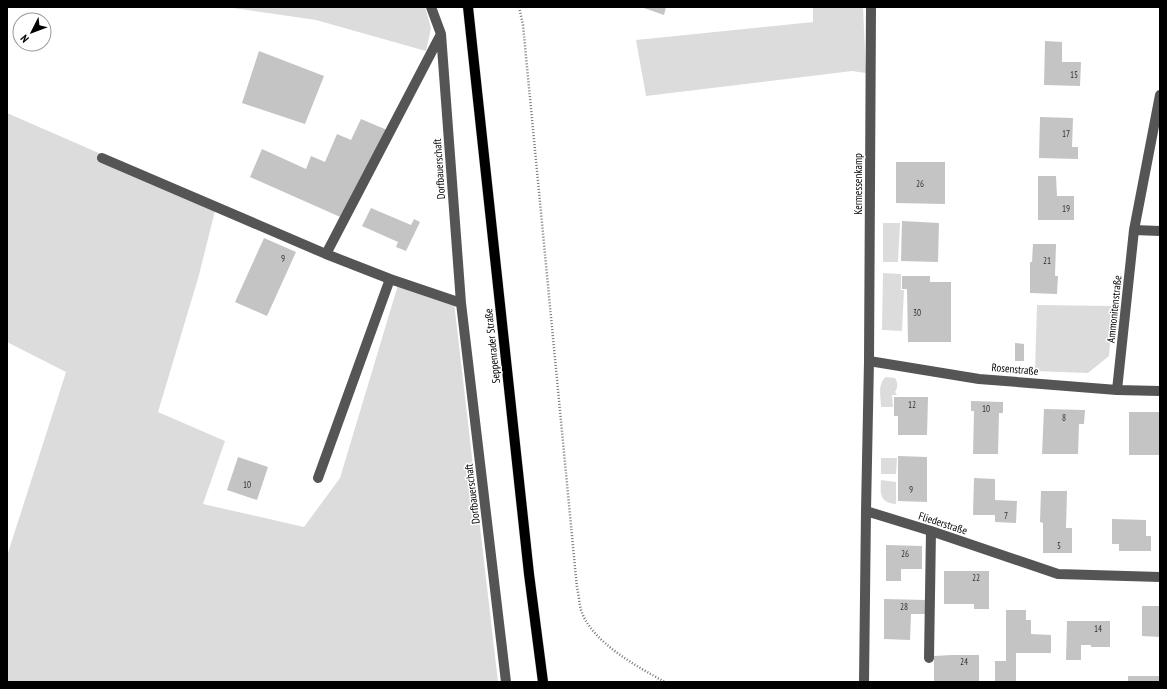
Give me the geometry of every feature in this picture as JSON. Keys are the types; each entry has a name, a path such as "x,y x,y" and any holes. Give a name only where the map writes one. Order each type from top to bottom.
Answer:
{"main road":[{"name":"Seppenrader Straße","path":"468,7 528,566 544,682"}],"street":[{"name":"Dorfbauerschaft","path":"431,7 441,34 461,303 506,682"},
{"name":"Kermessenkamp","path":"869,361 871,7"},
{"path":"326,254 441,34"},
{"name":"Ammonitenstraße","path":"1117,390 1134,230 1160,95"},
{"path":"102,158 326,254 390,279 461,303"},
{"path":"1134,230 1160,231"},
{"path":"318,478 390,279"},
{"path":"864,682 869,361"},
{"name":"Rosenstraße","path":"869,361 979,379 1117,390 1160,391"},
{"name":"Fliederstraße","path":"866,511 931,531 1058,574 1160,577"},
{"path":"929,658 931,531"}],"path":[{"path":"519,7 523,25 576,572 582,611 590,627 610,647 636,665 665,682"}],"shaded area":[{"path":"226,7 425,7 431,28 426,51 316,20"},
{"path":"813,7 863,7 866,73 852,71 646,96 636,40 813,22"},
{"path":"7,113 217,203 199,275 158,412 225,441 203,504 304,527 340,478 398,285 454,302 498,682 7,682 7,556 66,372 7,342"},
{"path":"883,223 900,223 898,262 883,262"},
{"path":"883,273 901,274 901,290 904,290 902,331 882,330"},
{"path":"1037,305 1113,306 1109,356 1088,373 1035,371"},
{"path":"886,377 895,378 897,383 895,392 897,395 892,395 893,407 881,407 880,387 881,383"},
{"path":"881,458 897,458 896,474 881,474"},
{"path":"881,480 896,482 896,504 887,502 882,497"}],"building":[{"path":"641,7 666,7 664,15"},
{"path":"1045,41 1062,42 1062,62 1081,62 1080,86 1044,85"},
{"path":"259,51 324,76 305,124 242,103"},
{"path":"1040,117 1073,118 1072,147 1078,147 1078,159 1039,158"},
{"path":"361,119 387,130 347,220 250,177 262,149 306,169 311,156 325,162 337,134 351,140"},
{"path":"896,162 945,162 945,204 896,203"},
{"path":"1038,176 1056,176 1057,196 1074,196 1074,220 1038,220"},
{"path":"371,208 411,225 414,219 420,222 406,251 396,247 398,242 362,226"},
{"path":"902,221 939,223 938,262 901,261"},
{"path":"264,238 296,252 267,316 235,302"},
{"path":"1033,244 1056,244 1055,276 1058,276 1057,294 1030,293 1030,262 1032,262"},
{"path":"902,276 930,276 930,282 951,282 951,342 908,342 907,289 902,289"},
{"path":"1015,343 1024,344 1024,361 1015,361"},
{"path":"894,397 928,397 927,435 898,435 898,416 894,416"},
{"path":"971,401 1003,402 1003,413 999,413 998,454 973,454 974,411 971,411"},
{"path":"1044,409 1085,410 1084,424 1079,424 1078,454 1042,454"},
{"path":"1129,412 1160,412 1160,455 1129,455"},
{"path":"898,456 927,457 927,502 898,501"},
{"path":"238,457 268,467 257,500 227,490"},
{"path":"974,478 995,479 995,500 1017,501 1016,523 995,522 995,515 973,515"},
{"path":"1041,491 1067,491 1066,528 1072,528 1072,553 1043,553 1043,523 1040,522"},
{"path":"1112,519 1146,520 1146,536 1151,536 1151,551 1119,551 1119,544 1112,544"},
{"path":"886,545 922,546 922,569 901,569 901,581 886,581"},
{"path":"944,571 989,571 989,609 974,609 974,604 944,604"},
{"path":"884,599 926,600 926,614 911,614 910,640 884,639"},
{"path":"1142,606 1160,606 1160,637 1142,636"},
{"path":"1006,610 1026,610 1026,620 1031,620 1031,634 1051,635 1051,653 1016,653 1016,682 995,682 995,661 1006,661"},
{"path":"1067,621 1110,621 1110,647 1091,647 1091,645 1081,645 1081,660 1066,660"},
{"path":"979,655 979,682 934,682 934,656"},
{"path":"1128,676 1160,676 1160,682 1128,682"}]}
